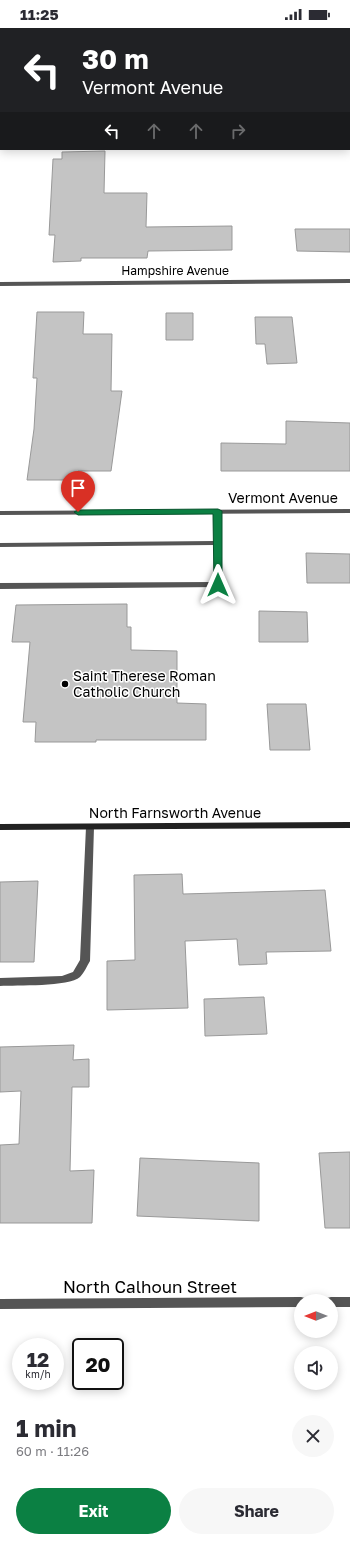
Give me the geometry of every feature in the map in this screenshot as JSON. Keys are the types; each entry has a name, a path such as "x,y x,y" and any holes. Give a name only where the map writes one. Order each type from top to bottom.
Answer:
{"main road":[{"name":"North Farnsworth Avenue","path":"0,827 350,826"}],"street":[{"name":"Hampshire Avenue","path":"0,284 350,281"},
{"path":"0,586 218,585 218,511"},
{"name":"Vermont Avenue","path":"0,513 350,511"},
{"path":"0,545 218,543"},
{"path":"0,982 62,980 76,975 85,962 90,827"},
{"name":"North Calhoun Street","path":"0,1304 294,1302"},
{"path":"338,1302 350,1302"}],"building":[{"path":"105,151 104,193 147,193 146,227 232,226 232,250 148,251 147,258 81,258 81,261 53,262 55,235 49,235 53,159 62,159 62,152"},
{"path":"295,229 350,229 350,252 297,251"},
{"path":"37,312 84,312 83,334 112,334 111,391 122,391 111,471 78,471 77,480 27,480 34,429 37,378 33,378"},
{"path":"166,313 193,313 193,340 166,340"},
{"path":"255,317 292,317 297,363 267,364 265,344 256,344"},
{"path":"286,421 350,423 350,471 221,471 221,443 286,444"},
{"path":"306,553 350,554 350,583 307,583"},
{"path":"127,604 127,627 131,627 131,650 177,651 177,703 206,704 206,740 96,740 96,742 35,742 36,722 23,722 30,642 12,642 16,605"},
{"path":"259,611 307,612 308,642 259,642"},
{"path":"267,704 306,704 310,750 270,750"},
{"path":"182,874 183,894 325,890 331,951 266,952 267,964 239,965 237,939 185,941 188,1008 107,1010 107,961 135,960 134,875"},
{"path":"38,881 34,962 0,962 0,882"},
{"path":"264,997 267,1034 205,1036 204,999"},
{"path":"74,1045 73,1060 89,1059 89,1087 72,1087 70,1171 94,1170 92,1223 0,1223 0,1145 19,1144 21,1091 0,1092 0,1047"},
{"path":"350,1152 350,1228 325,1228 319,1153"},
{"path":"140,1158 259,1163 259,1221 137,1216"}],"place":[{"name":"Saint Therese Roman Catholic Church","path":"65,684"}],"route":[{"path":"78,512 218,511 218,585"}]}
